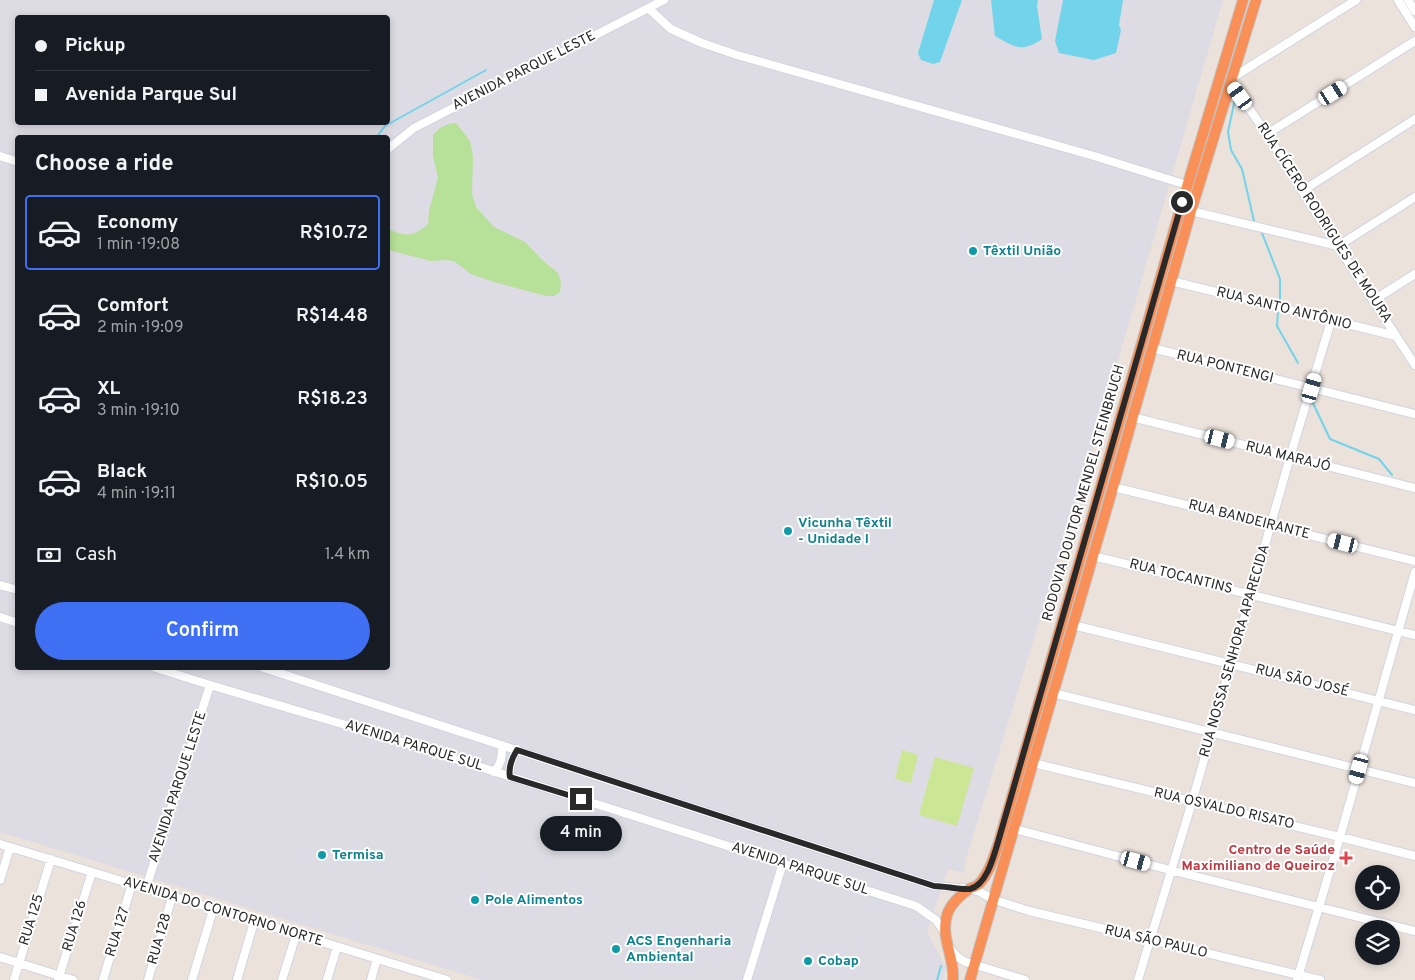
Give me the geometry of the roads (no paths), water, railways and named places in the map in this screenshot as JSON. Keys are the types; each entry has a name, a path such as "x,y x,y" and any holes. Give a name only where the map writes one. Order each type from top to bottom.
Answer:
{"highway":[{"name":"RODOVIA DOUTOR MENDEL STEINBRUCH","path":"953,980 953,966 945,924 947,914 959,898 978,885 988,872 998,842 1187,185 1243,0"},
{"name":"RODOVIA DOUTOR MENDEL STEINBRUCH","path":"970,980 1191,211 1256,0"}],"street":[{"name":"AVENIDA PARQUE LESTE","path":"390,147 414,128 664,0"},
{"path":"1232,80 1356,0"},
{"path":"1398,0 1415,27"},
{"path":"1408,0 1415,11"},
{"path":"648,8 671,29 737,56 1094,156 1187,185"},
{"path":"1267,134 1415,41"},
{"name":"RUA CÍCERO RODRIGUES DE MOURA","path":"1232,80 1396,336 1413,355 1415,365"},
{"path":"1302,190 1415,119"},
{"path":"0,156 15,161"},
{"path":"1191,211 1338,246 1415,197"},
{"path":"1374,300 1415,274"},
{"name":"RUA SANTO ANTÔNIO","path":"1171,281 1396,336"},
{"name":"RUA NOSSA SENHORA APARECIDA","path":"1138,980 1192,802 1290,457 1331,321"},
{"name":"RUA PONTENGI","path":"1152,348 1415,414"},
{"name":"RUA MARAJÓ","path":"1132,417 1415,488"},
{"name":"RUA BANDEIRANTE","path":"1113,486 1415,561"},
{"name":"RUA TOCANTINS","path":"1093,556 1415,635"},
{"path":"1298,977 1415,572"},
{"path":"0,585 15,589"},
{"path":"0,617 15,622"},
{"name":"RUA SÃO JOSÉ","path":"1073,625 1415,710"},
{"name":"AVENIDA PARQUE SUL","path":"162,670 384,736 916,906 936,920 946,935 950,949 960,960 1024,980"},
{"name":"AVENIDA PARQUE SUL","path":"270,670 934,886 970,889 993,898"},
{"name":"AVENIDA PARQUE LESTE","path":"146,888 210,685"},
{"path":"1053,693 1415,784"},
{"path":"494,772 500,766 502,745"},
{"path":"510,777 509,770 512,758 517,750"},
{"name":"RUA OSVALDO RISATO","path":"1033,763 1415,856"},
{"path":"1014,829 1415,931"},
{"name":"AVENIDA DO CONTORNO NORTE","path":"0,844 447,980"},
{"path":"0,880 10,847"},
{"name":"RUA 125","path":"14,980 51,859"},
{"path":"747,980 783,863"},
{"name":"RUA 126","path":"59,978 92,872"},
{"name":"RUA 127","path":"103,980 132,884"},
{"name":"RUA 128","path":"148,980 172,897"},
{"name":"RUA SÃO PAULO","path":"993,898 1029,912 1298,977 1320,980"},
{"path":"192,980 214,910"},
{"path":"238,980 254,922"},
{"path":"282,980 296,935"},
{"path":"327,980 337,947"},
{"path":"0,957 59,978 73,980"},
{"path":"371,980 377,959"},
{"path":"415,980 418,971"}],"water":[{"path":"934,0 962,0 940,62 933,64 921,60 918,53"},
{"path":"991,0 1038,0 1037,6 1042,39 1029,46 1018,47 995,36"},
{"path":"1063,0 1123,0 1119,25 1121,30 1116,53 1094,60 1059,53 1055,41"}],"waterway":[{"path":"390,123 486,70"},
{"path":"1235,99 1228,132 1231,150 1242,169 1254,221"},
{"path":"378,135 387,125"},
{"path":"1262,233 1280,279 1280,301"},
{"path":"1278,312 1277,326 1298,363"},
{"path":"1312,401 1330,439 1379,459 1392,475"},
{"path":"937,980 941,966"}],"place":[{"name":"Têxtil União","path":"973,251"},
{"name":"Vicunha Têxtil - Unidade I","path":"788,531"},
{"name":"Termisa","path":"322,855"},
{"name":"Centro de Saúde Maximiliano de Queiroz","path":"1346,858"},
{"name":"Pole Alimentos","path":"475,900"},
{"name":"ACS Engenharia Ambiental","path":"616,949"},
{"name":"Cobap","path":"808,961"}]}
